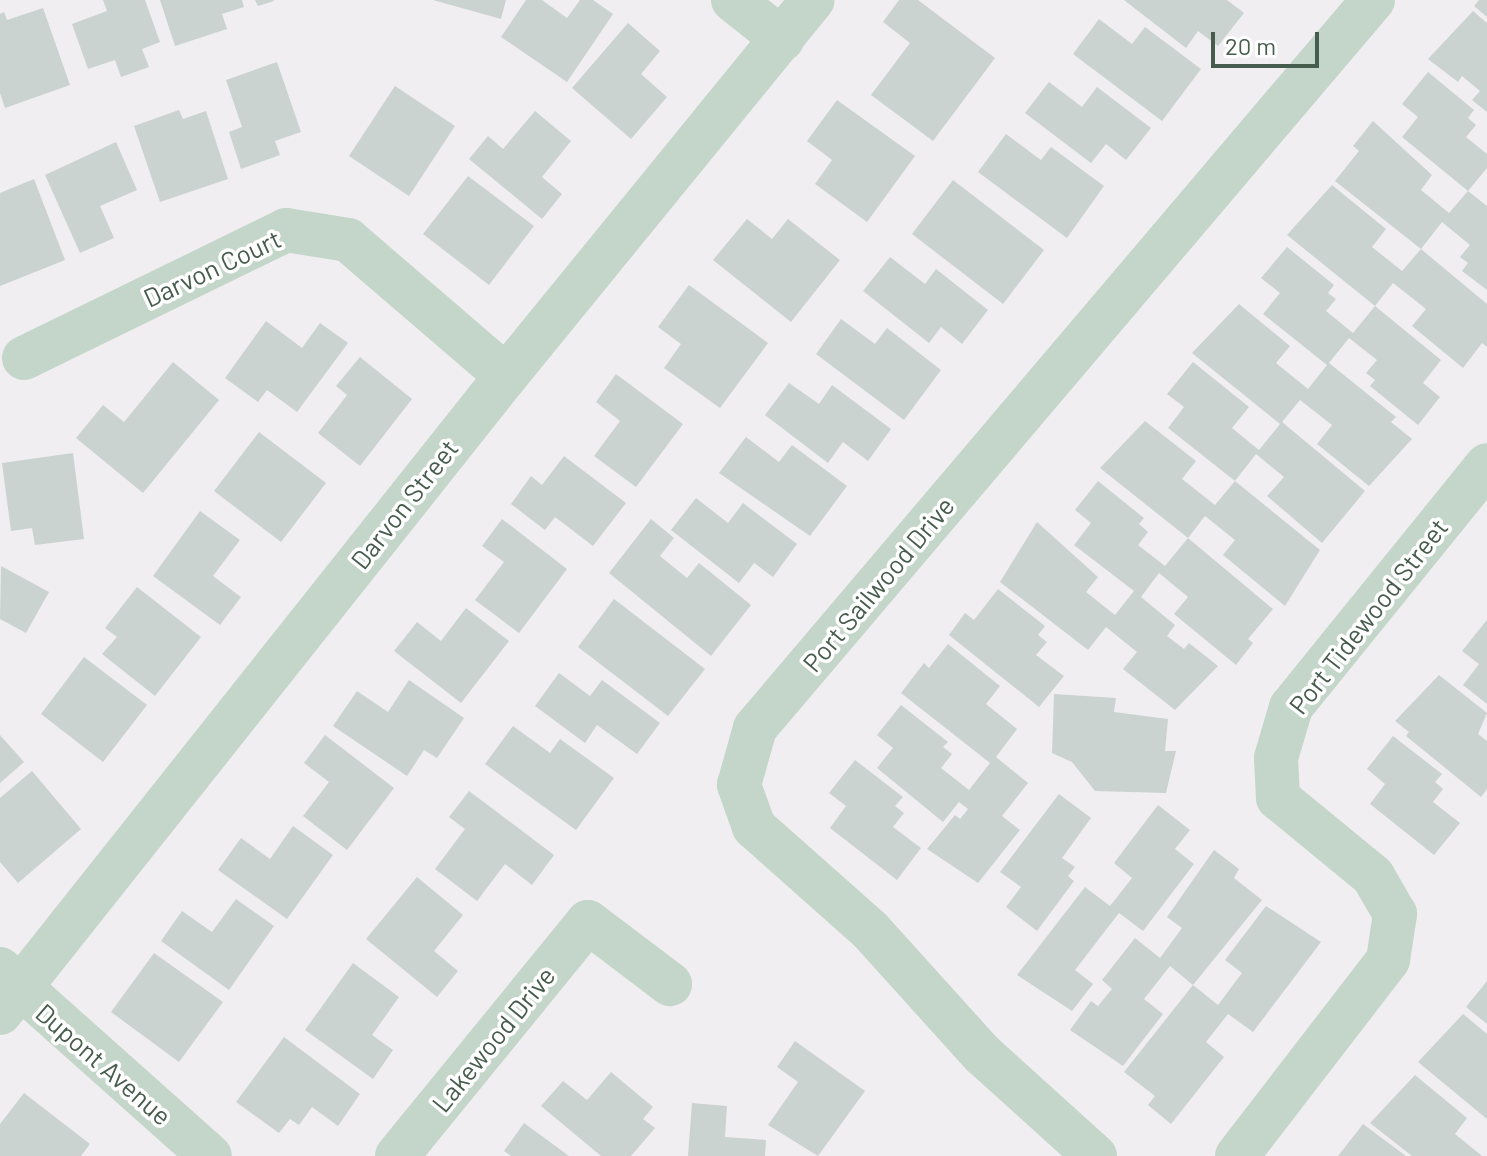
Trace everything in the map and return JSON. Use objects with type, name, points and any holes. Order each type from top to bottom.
[{"type":"street","points":[[733,0],[782,39]]},
{"type":"street","name":"Darvon Street","points":[[6,991],[813,0]]},
{"type":"street","name":"Port Sailwood Drive","points":[[1095,1156],[982,1054],[870,930],[754,827],[739,785],[755,728],[1373,0]]},
{"type":"street","name":"Darvon Court","points":[[24,358],[286,230],[348,240],[506,376]]},
{"type":"street","name":"Port Tidewood Street","points":[[1237,1156],[1388,960],[1395,914],[1373,876],[1278,798],[1276,758],[1291,707],[1487,465]]},
{"type":"street","name":"Lakewood Drive","points":[[397,1156],[588,922],[670,984]]},
{"type":"street","name":"Dupont Avenue","points":[[6,991],[210,1156]]},
{"type":"building","points":[[103,0],[145,0],[160,42],[142,49],[149,67],[121,77],[115,60],[88,69],[72,24],[107,11]]},
{"type":"building","points":[[160,0],[242,0],[244,7],[222,14],[227,29],[175,46]]},
{"type":"building","points":[[255,0],[274,0],[274,1],[258,6]]},
{"type":"building","points":[[433,0],[506,0],[501,19]]},
{"type":"building","points":[[526,0],[542,0],[567,18],[580,0],[593,0],[613,14],[567,82],[501,37]]},
{"type":"building","points":[[899,0],[918,0],[995,58],[933,141],[871,95],[910,43],[883,22]]},
{"type":"building","points":[[1124,0],[1227,0],[1244,13],[1218,46],[1198,31],[1186,48]]},
{"type":"building","points":[[1479,0],[1487,0],[1487,17],[1474,6]]},
{"type":"building","points":[[43,8],[70,85],[5,108],[0,93],[0,14],[4,12],[7,20]]},
{"type":"building","points":[[1473,11],[1487,23],[1487,112],[1472,100],[1480,91],[1462,76],[1458,82],[1428,59]]},
{"type":"building","points":[[1099,19],[1132,44],[1145,27],[1201,69],[1162,121],[1073,54]]},
{"type":"building","points":[[628,23],[660,51],[641,74],[667,97],[631,139],[572,88]]},
{"type":"building","points":[[277,62],[301,132],[275,141],[280,155],[241,169],[229,132],[242,127],[226,80]]},
{"type":"building","points":[[1428,72],[1474,110],[1468,118],[1476,125],[1466,137],[1487,154],[1487,168],[1468,191],[1402,137],[1418,117],[1402,104]]},
{"type":"building","points":[[1049,82],[1082,107],[1097,87],[1151,128],[1126,160],[1106,144],[1091,163],[1025,113]]},
{"type":"building","points":[[395,86],[455,126],[409,196],[349,156]]},
{"type":"building","points":[[837,100],[915,156],[867,222],[815,184],[832,160],[807,141]]},
{"type":"building","points":[[179,110],[183,119],[206,111],[228,179],[160,202],[134,126]]},
{"type":"building","points":[[535,111],[571,141],[542,177],[562,194],[542,219],[469,159],[488,136],[503,149]]},
{"type":"building","points":[[1373,121],[1432,175],[1421,190],[1449,213],[1468,191],[1487,206],[1487,290],[1462,271],[1468,263],[1460,257],[1470,245],[1442,222],[1421,249],[1335,181],[1359,151],[1353,146]]},
{"type":"building","points":[[1006,134],[1041,160],[1051,147],[1104,186],[1067,238],[978,172]]},
{"type":"building","points":[[116,142],[137,190],[100,206],[114,238],[80,253],[45,175]]},
{"type":"building","points":[[468,176],[534,226],[489,285],[423,234]]},
{"type":"building","points":[[34,179],[65,260],[0,286],[0,193]]},
{"type":"building","points":[[953,180],[1044,250],[1003,304],[912,234]]},
{"type":"building","points":[[1332,185],[1386,229],[1372,247],[1402,271],[1421,249],[1487,304],[1487,347],[1482,343],[1463,368],[1412,326],[1426,309],[1393,283],[1375,306],[1287,235]]},
{"type":"building","points":[[747,219],[772,239],[788,219],[840,260],[791,322],[713,260]]},
{"type":"building","points":[[1287,247],[1334,285],[1328,293],[1336,299],[1326,311],[1353,333],[1375,306],[1441,360],[1423,383],[1440,397],[1418,425],[1370,386],[1375,380],[1366,373],[1377,360],[1349,338],[1329,363],[1396,417],[1391,422],[1412,439],[1369,486],[1317,444],[1332,425],[1300,400],[1282,422],[1365,491],[1322,543],[1267,496],[1284,477],[1256,454],[1235,481],[1168,428],[1184,407],[1167,394],[1193,362],[1249,407],[1232,428],[1259,450],[1280,424],[1192,353],[1239,304],[1290,346],[1276,363],[1308,389],[1327,365],[1263,314],[1280,293],[1261,278]]},
{"type":"building","points":[[890,257],[925,284],[936,269],[988,310],[962,344],[941,327],[929,343],[863,291]]},
{"type":"building","points":[[689,285],[768,343],[720,408],[664,368],[681,344],[658,327]]},
{"type":"building","points":[[841,319],[875,344],[887,328],[941,370],[904,420],[816,354]]},
{"type":"building","points":[[266,321],[302,348],[320,323],[348,343],[297,412],[267,390],[258,402],[225,378]]},
{"type":"building","points":[[360,357],[412,399],[360,466],[318,433],[347,395],[336,386]]},
{"type":"building","points":[[173,362],[219,400],[143,493],[76,438],[103,405],[124,422]]},
{"type":"building","points":[[616,374],[683,424],[636,487],[594,456],[620,421],[596,402]]},
{"type":"building","points":[[789,383],[819,404],[832,385],[891,429],[868,461],[843,442],[828,463],[765,415]]},
{"type":"building","points":[[1145,421],[1196,461],[1182,479],[1215,505],[1235,481],[1320,550],[1285,606],[1223,555],[1235,540],[1205,516],[1188,538],[1100,468]]},
{"type":"building","points":[[259,432],[326,483],[281,542],[214,491]]},
{"type":"building","points":[[746,437],[779,462],[792,445],[847,486],[810,536],[719,473]]},
{"type":"building","points":[[73,453],[84,539],[35,545],[32,528],[11,531],[2,463]]},
{"type":"building","points":[[564,456],[626,503],[593,546],[555,517],[545,530],[511,504],[531,476],[542,485]]},
{"type":"building","points":[[1098,481],[1144,518],[1139,524],[1148,532],[1138,545],[1165,566],[1188,538],[1273,609],[1248,639],[1253,643],[1236,665],[1174,614],[1188,597],[1159,573],[1141,597],[1175,625],[1167,636],[1184,649],[1189,643],[1218,666],[1175,710],[1123,669],[1137,652],[1106,627],[1088,650],[1000,582],[1037,522],[1098,577],[1086,592],[1115,615],[1134,591],[1074,545],[1091,523],[1075,510]]},
{"type":"building","points":[[696,498],[728,523],[743,503],[797,544],[773,577],[754,563],[739,583],[671,530]]},
{"type":"building","points":[[200,511],[240,540],[213,576],[241,597],[220,625],[153,576]]},
{"type":"building","points":[[502,519],[567,569],[519,633],[475,600],[504,562],[482,546]]},
{"type":"building","points":[[651,519],[674,538],[660,556],[687,578],[699,563],[751,605],[711,656],[609,573]]},
{"type":"building","points":[[1,566],[49,592],[26,633],[0,619]]},
{"type":"building","points":[[137,587],[201,637],[155,696],[102,654],[117,637],[105,628]]},
{"type":"building","points":[[998,589],[1045,626],[1038,635],[1047,642],[1036,655],[1064,676],[1039,707],[949,635],[965,613],[974,620]]},
{"type":"building","points":[[614,599],[705,669],[668,716],[578,647]]},
{"type":"building","points":[[466,608],[509,641],[461,703],[394,651],[417,622],[441,641]]},
{"type":"building","points":[[1487,620],[1487,704],[1463,685],[1479,664],[1462,651]]},
{"type":"building","points":[[948,644],[1000,686],[986,704],[1017,729],[996,757],[1028,783],[1002,816],[1020,830],[978,883],[927,849],[955,815],[960,819],[968,809],[959,802],[943,822],[877,768],[893,748],[877,735],[901,705],[948,742],[943,747],[952,754],[941,768],[969,790],[990,763],[901,693],[924,663],[929,668]]},
{"type":"building","points":[[84,657],[147,705],[103,762],[41,714]]},
{"type":"building","points":[[559,673],[590,696],[602,680],[660,723],[637,754],[597,725],[585,743],[535,706]]},
{"type":"building","points":[[1439,675],[1487,713],[1478,734],[1487,741],[1487,789],[1481,797],[1406,736],[1409,732],[1395,721]]},
{"type":"building","points":[[409,680],[464,718],[437,758],[424,750],[407,776],[333,726],[357,691],[388,712]]},
{"type":"building","points":[[1054,694],[1116,698],[1114,712],[1168,719],[1165,751],[1176,751],[1166,793],[1095,791],[1072,762],[1052,753]]},
{"type":"building","points":[[513,726],[550,753],[560,739],[614,778],[576,830],[485,764]]},
{"type":"building","points":[[0,735],[24,762],[0,783]]},
{"type":"building","points":[[325,735],[394,788],[347,850],[303,816],[329,782],[304,763]]},
{"type":"building","points":[[1393,736],[1442,774],[1435,782],[1443,789],[1433,802],[1460,823],[1434,855],[1370,804],[1385,784],[1367,769]]},
{"type":"building","points":[[855,760],[903,797],[895,806],[904,813],[893,827],[921,848],[897,880],[830,828],[846,806],[829,793]]},
{"type":"building","points":[[32,771],[81,829],[18,883],[0,862],[0,798]]},
{"type":"building","points":[[469,791],[554,855],[532,885],[505,864],[477,901],[435,869],[465,829],[449,817]]},
{"type":"building","points":[[1059,794],[1091,818],[1062,858],[1075,867],[1068,876],[1074,881],[1037,931],[1006,907],[1021,887],[1000,872]]},
{"type":"building","points":[[1158,805],[1190,830],[1175,849],[1194,864],[1143,931],[1119,913],[1075,970],[1093,984],[1072,1011],[1017,975],[1085,887],[1110,906],[1132,878],[1114,863]]},
{"type":"building","points":[[293,826],[333,855],[287,919],[218,870],[241,838],[270,859]]},
{"type":"building","points":[[1214,850],[1239,869],[1234,878],[1262,900],[1193,985],[1170,966],[1144,999],[1163,1014],[1123,1066],[1070,1030],[1091,1001],[1098,1006],[1112,989],[1102,980],[1135,938],[1160,958],[1182,928],[1167,917]]},
{"type":"building","points":[[417,877],[463,915],[434,951],[458,971],[437,997],[366,939]]},
{"type":"building","points":[[236,899],[274,926],[229,990],[161,941],[182,911],[212,932]]},
{"type":"building","points":[[1266,906],[1321,942],[1253,1032],[1228,1014],[1206,1042],[1224,1057],[1171,1124],[1148,1105],[1155,1096],[1124,1072],[1193,985],[1218,1005],[1242,973],[1225,960]]},
{"type":"building","points":[[154,953],[223,1002],[179,1062],[111,1012]]},
{"type":"building","points":[[353,963],[399,997],[372,1035],[393,1050],[373,1079],[305,1030]]},
{"type":"building","points":[[1487,981],[1487,1024],[1466,1007]]},
{"type":"building","points":[[1463,1014],[1487,1034],[1487,1119],[1418,1062]]},
{"type":"building","points":[[284,1037],[360,1094],[338,1126],[312,1107],[299,1125],[290,1119],[279,1133],[236,1102]]},
{"type":"building","points":[[795,1041],[865,1091],[818,1156],[768,1125],[798,1082],[777,1067]]},
{"type":"building","points":[[611,1072],[653,1107],[643,1119],[655,1128],[631,1156],[601,1156],[541,1106],[563,1081],[587,1100]]},
{"type":"building","points":[[1415,1075],[1467,1118],[1455,1134],[1482,1156],[1412,1156],[1370,1123]]},
{"type":"building","points":[[24,1093],[90,1144],[81,1156],[0,1156],[0,1124]]},
{"type":"building","points":[[692,1103],[727,1106],[725,1137],[766,1140],[765,1156],[688,1156]]},
{"type":"building","points":[[524,1123],[569,1156],[511,1156],[504,1151]]},
{"type":"building","points":[[1363,1124],[1406,1156],[1338,1156]]}]
